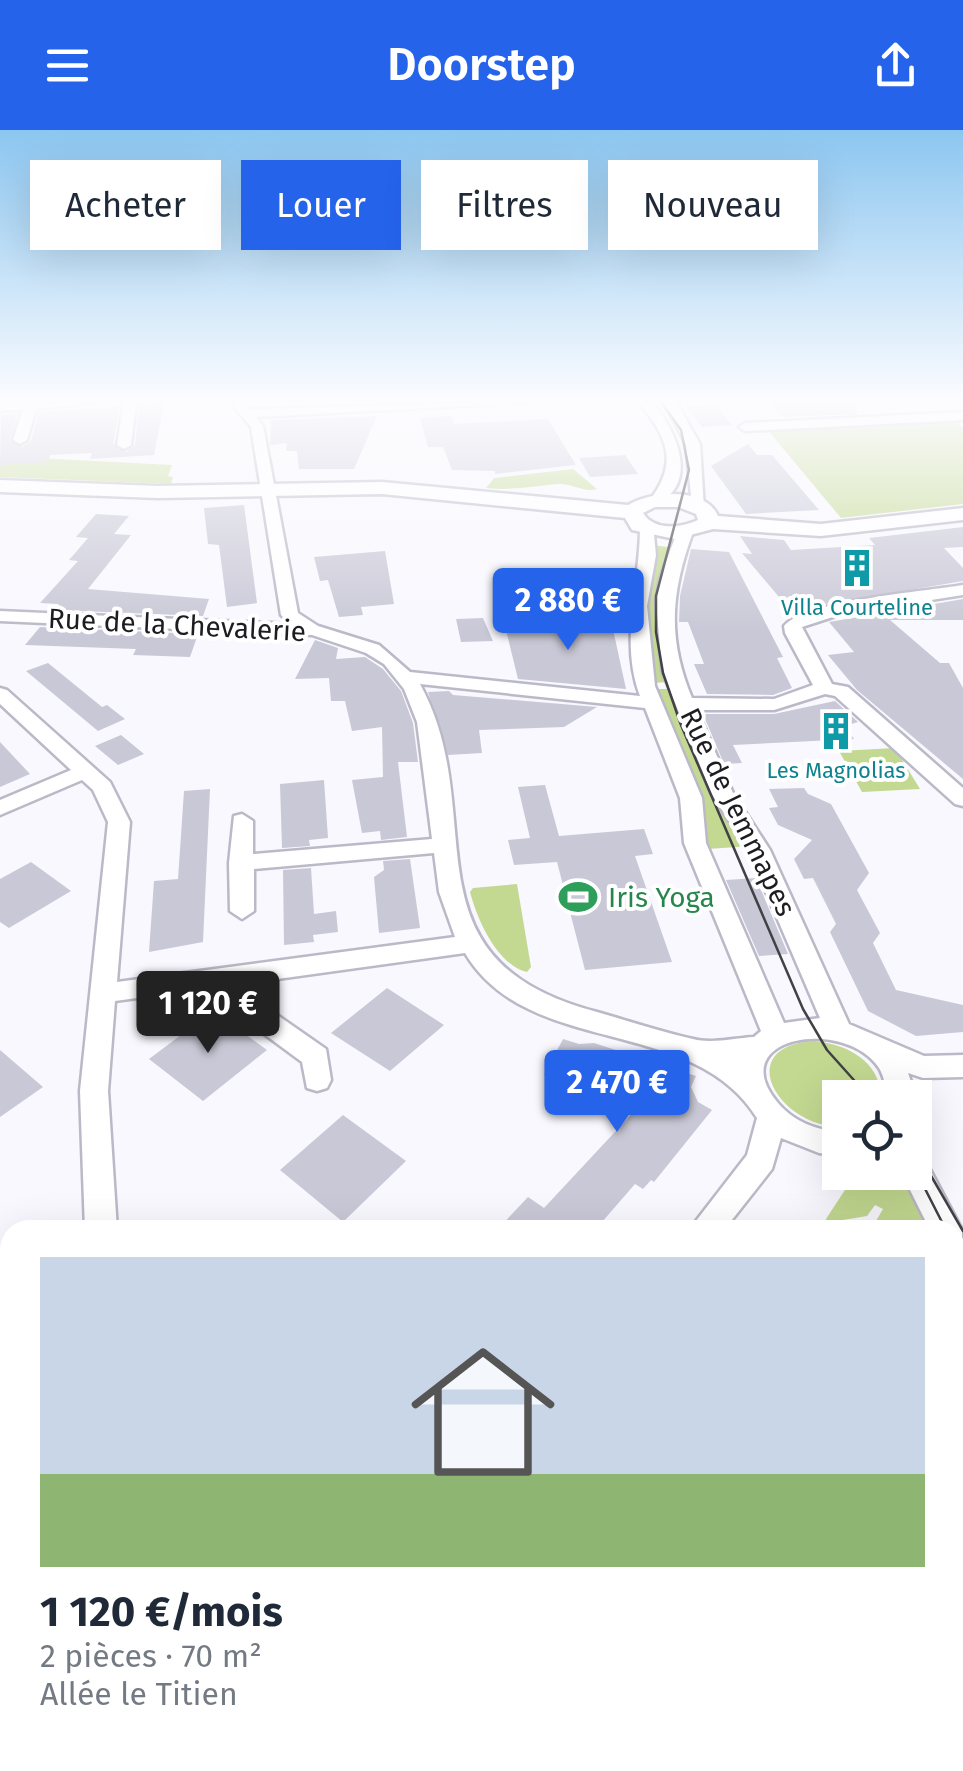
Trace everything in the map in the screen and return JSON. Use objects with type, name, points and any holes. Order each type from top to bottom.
[{"type":"main road","points":[[0,486],[158,492],[402,488],[640,520],[685,532],[704,514]]},
{"type":"main road","points":[[640,520],[641,504],[657,500],[704,514],[821,530],[963,514]]},
{"type":"street","points":[[264,479],[290,615],[312,630]]},
{"type":"street","points":[[657,500],[672,479]]},
{"type":"street","points":[[699,479],[704,514]]},
{"type":"street","name":"Rue de Jemmapes","points":[[640,520],[638,631],[652,703],[691,798],[695,843],[766,1040]]},
{"type":"street","name":"Rue de Jemmapes","points":[[685,532],[668,578],[664,602],[672,670],[722,794],[760,850],[838,1030]]},
{"type":"street","points":[[963,590],[840,609],[798,621],[793,626],[823,681],[963,799]]},
{"type":"street","name":"Rue de la Chevalerie","points":[[0,616],[312,630],[375,650],[408,677]]},
{"type":"street","points":[[408,677],[652,703]]},
{"type":"street","points":[[408,677],[423,708],[431,738],[448,879],[469,944],[487,968],[512,989],[556,1008],[697,1051],[752,1088],[772,1116],[809,1138],[822,1141]]},
{"type":"street","points":[[684,704],[781,702],[832,690]]},
{"type":"street","points":[[0,694],[102,787],[119,822],[94,1091],[100,1220]]},
{"type":"street","points":[[0,808],[86,771]]},
{"type":"street","points":[[242,821],[242,911]]},
{"type":"street","points":[[240,864],[443,845]]},
{"type":"street","points":[[104,993],[469,944]]},
{"type":"street","points":[[207,979],[316,1057],[317,1080]]},
{"type":"street","points":[[697,1051],[766,1040],[794,1027],[838,1030],[923,1067],[963,1066]]},
{"type":"street","points":[[752,1088],[750,1073],[766,1040]]},
{"type":"street","points":[[877,1050],[893,1068],[898,1080]]},
{"type":"street","points":[[912,1080],[923,1067]]},
{"type":"street","points":[[713,1220],[761,1160],[772,1116]]},
{"type":"street","points":[[761,1160],[809,1138]]},
{"type":"street","points":[[925,1190],[941,1220]]},
{"type":"green space","points":[[39,479],[173,479],[171,484]]},
{"type":"green space","points":[[494,479],[584,479],[597,489],[558,484],[486,488]]},
{"type":"green space","points":[[808,479],[963,479],[963,504],[841,518]]},
{"type":"green space","points":[[652,545],[675,548],[671,682],[650,683],[643,638]]},
{"type":"green space","points":[[650,689],[673,689],[753,846],[707,849]]},
{"type":"green space","points":[[895,748],[920,789],[862,792],[839,751]]},
{"type":"green space","points":[[517,884],[531,967],[527,972],[516,968],[498,951],[483,927],[470,892],[473,888]]},
{"type":"green space","points":[[814,1041],[838,1046],[860,1057],[878,1080],[822,1080],[822,1124],[817,1123],[782,1101],[773,1086],[770,1070],[775,1056],[789,1046]]},
{"type":"green space","points":[[845,1190],[912,1190],[925,1220],[877,1220],[883,1209],[875,1205],[867,1216],[826,1220]]},
{"type":"building","points":[[720,479],[792,479],[819,510],[746,514]]},
{"type":"building","points":[[244,505],[257,603],[227,607],[219,545],[208,544],[204,508]]},
{"type":"building","points":[[96,514],[129,516],[114,534],[131,535],[88,589],[209,599],[203,616],[54,610],[59,604],[40,603],[78,561],[69,560],[88,538],[76,537]]},
{"type":"building","points":[[963,527],[963,547],[944,548],[963,568],[963,581],[790,610],[742,553],[752,554],[740,536],[784,540],[791,550],[875,545],[869,538]]},
{"type":"building","points":[[691,549],[729,552],[783,657],[777,658],[792,688],[773,695],[707,694],[694,664],[704,664],[688,622],[679,622],[680,596]]},
{"type":"building","points":[[385,551],[394,604],[361,607],[363,615],[339,617],[328,580],[320,581],[314,557]]},
{"type":"building","points":[[963,599],[963,620],[890,620],[940,663],[949,663],[963,688],[963,779],[857,690],[828,655],[854,652],[829,622]]},
{"type":"building","points":[[483,618],[493,641],[461,642],[456,619]]},
{"type":"building","points":[[571,620],[611,620],[626,689],[518,679],[505,626],[572,623]]},
{"type":"building","points":[[40,627],[198,634],[190,657],[133,655],[136,649],[25,645]]},
{"type":"building","points":[[315,640],[338,648],[336,659],[365,657],[383,669],[401,691],[413,723],[418,762],[398,762],[407,837],[381,840],[380,831],[362,833],[352,780],[383,777],[382,727],[352,731],[345,701],[331,701],[329,678],[295,679]]},
{"type":"building","points":[[48,663],[102,707],[107,705],[125,719],[98,731],[26,671]]},
{"type":"building","points":[[449,691],[453,695],[597,707],[564,727],[479,730],[482,753],[448,755],[428,692]]},
{"type":"building","points":[[835,701],[858,722],[845,726],[854,739],[733,745],[742,763],[724,764],[703,714],[774,714]]},
{"type":"building","points":[[121,735],[144,754],[118,765],[95,746]]},
{"type":"building","points":[[0,742],[30,774],[0,787]]},
{"type":"building","points":[[324,780],[328,838],[309,840],[310,846],[282,848],[280,784]]},
{"type":"building","points":[[545,785],[559,836],[644,829],[653,854],[635,856],[672,962],[585,970],[557,862],[514,865],[508,840],[530,838],[518,787]]},
{"type":"building","points":[[804,788],[808,794],[831,804],[869,873],[857,890],[880,933],[873,943],[896,990],[963,1005],[963,1032],[916,1036],[868,1011],[830,932],[836,924],[813,878],[804,879],[794,859],[812,840],[778,825],[769,808],[778,807],[769,789]]},
{"type":"building","points":[[210,789],[203,942],[149,952],[154,881],[178,879],[184,791]]},
{"type":"building","points":[[410,859],[420,928],[379,933],[374,877],[384,870],[383,861]]},
{"type":"building","points":[[31,862],[71,891],[9,928],[0,922],[0,879]]},
{"type":"building","points":[[311,868],[314,914],[336,911],[338,932],[313,935],[314,942],[284,945],[283,870]]},
{"type":"building","points":[[756,878],[788,954],[759,956],[726,880]]},
{"type":"building","points":[[387,988],[444,1025],[390,1071],[331,1033]]},
{"type":"building","points":[[213,1011],[267,1050],[203,1101],[149,1059]]},
{"type":"building","points":[[563,1039],[594,1043],[696,1076],[691,1087],[698,1102],[712,1110],[654,1182],[651,1180],[643,1189],[635,1184],[604,1220],[506,1220],[528,1197],[544,1208],[640,1105],[544,1075]]},
{"type":"building","points":[[0,1050],[43,1087],[0,1117]]},
{"type":"building","points":[[343,1115],[406,1161],[345,1220],[280,1170]]},
{"type":"tram line","points":[[687,479],[656,596],[656,632],[663,673],[681,725],[803,1009],[827,1050],[854,1080]]},
{"type":"tram line","points":[[932,1177],[957,1220]]},
{"type":"tram line","points":[[926,1190],[941,1220]]},
{"type":"place","name":"Villa Courteline","points":[[857,568]]},
{"type":"place","name":"Les Magnolias","points":[[836,731]]},
{"type":"place","name":"Iris Yoga","points":[[578,897]]}]
